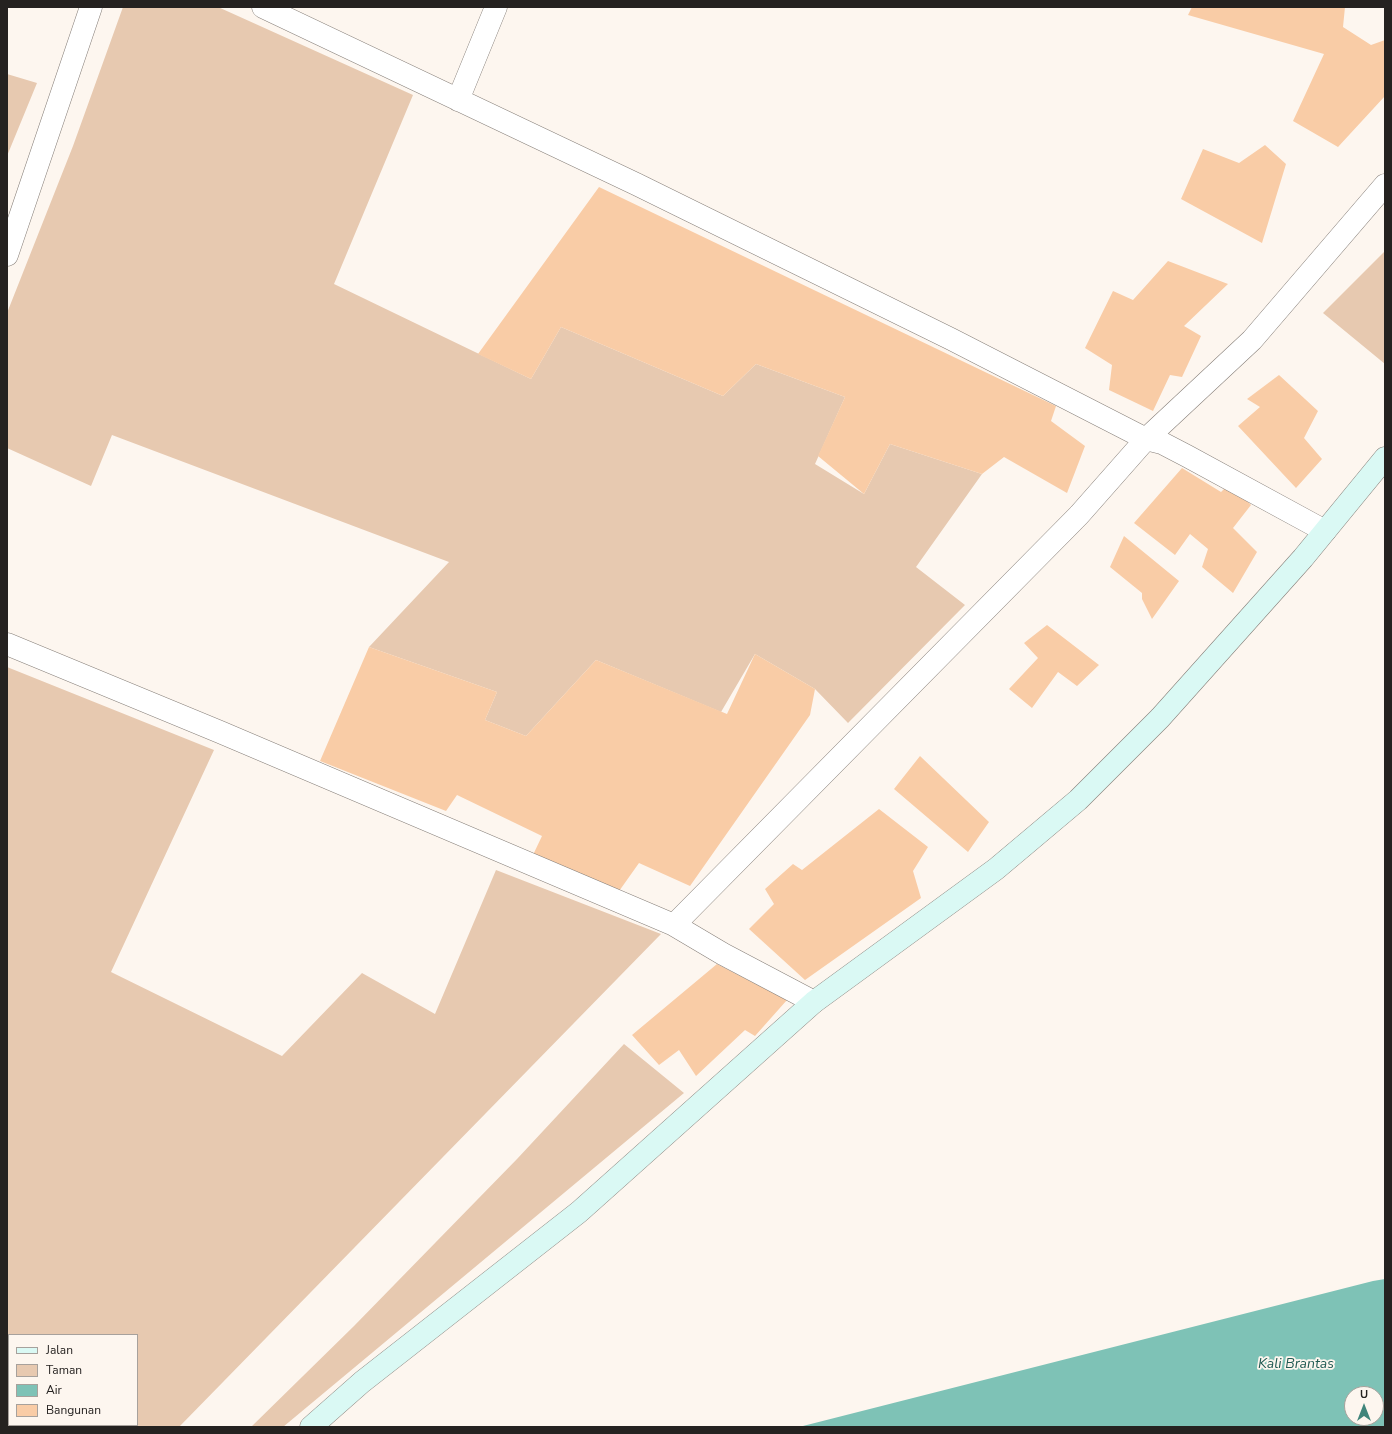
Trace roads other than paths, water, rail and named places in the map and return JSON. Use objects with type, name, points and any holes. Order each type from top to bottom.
[{"type":"main road","points":[[311,1427],[362,1382],[579,1212],[814,1002],[996,869],[1078,800],[1160,718],[1303,558],[1385,458]]},
{"type":"street","points":[[7,255],[90,7]]},
{"type":"street","points":[[263,7],[636,184],[1154,441],[1188,456],[1325,531]]},
{"type":"street","points":[[458,100],[496,7]]},
{"type":"street","points":[[674,925],[1154,441],[1252,340],[1385,185]]},
{"type":"street","points":[[7,644],[220,732],[674,925],[723,954],[814,1002]]},
{"type":"water","name":"Kali Brantas","points":[[1385,1279],[1385,1427],[799,1427],[1373,1281]]}]
